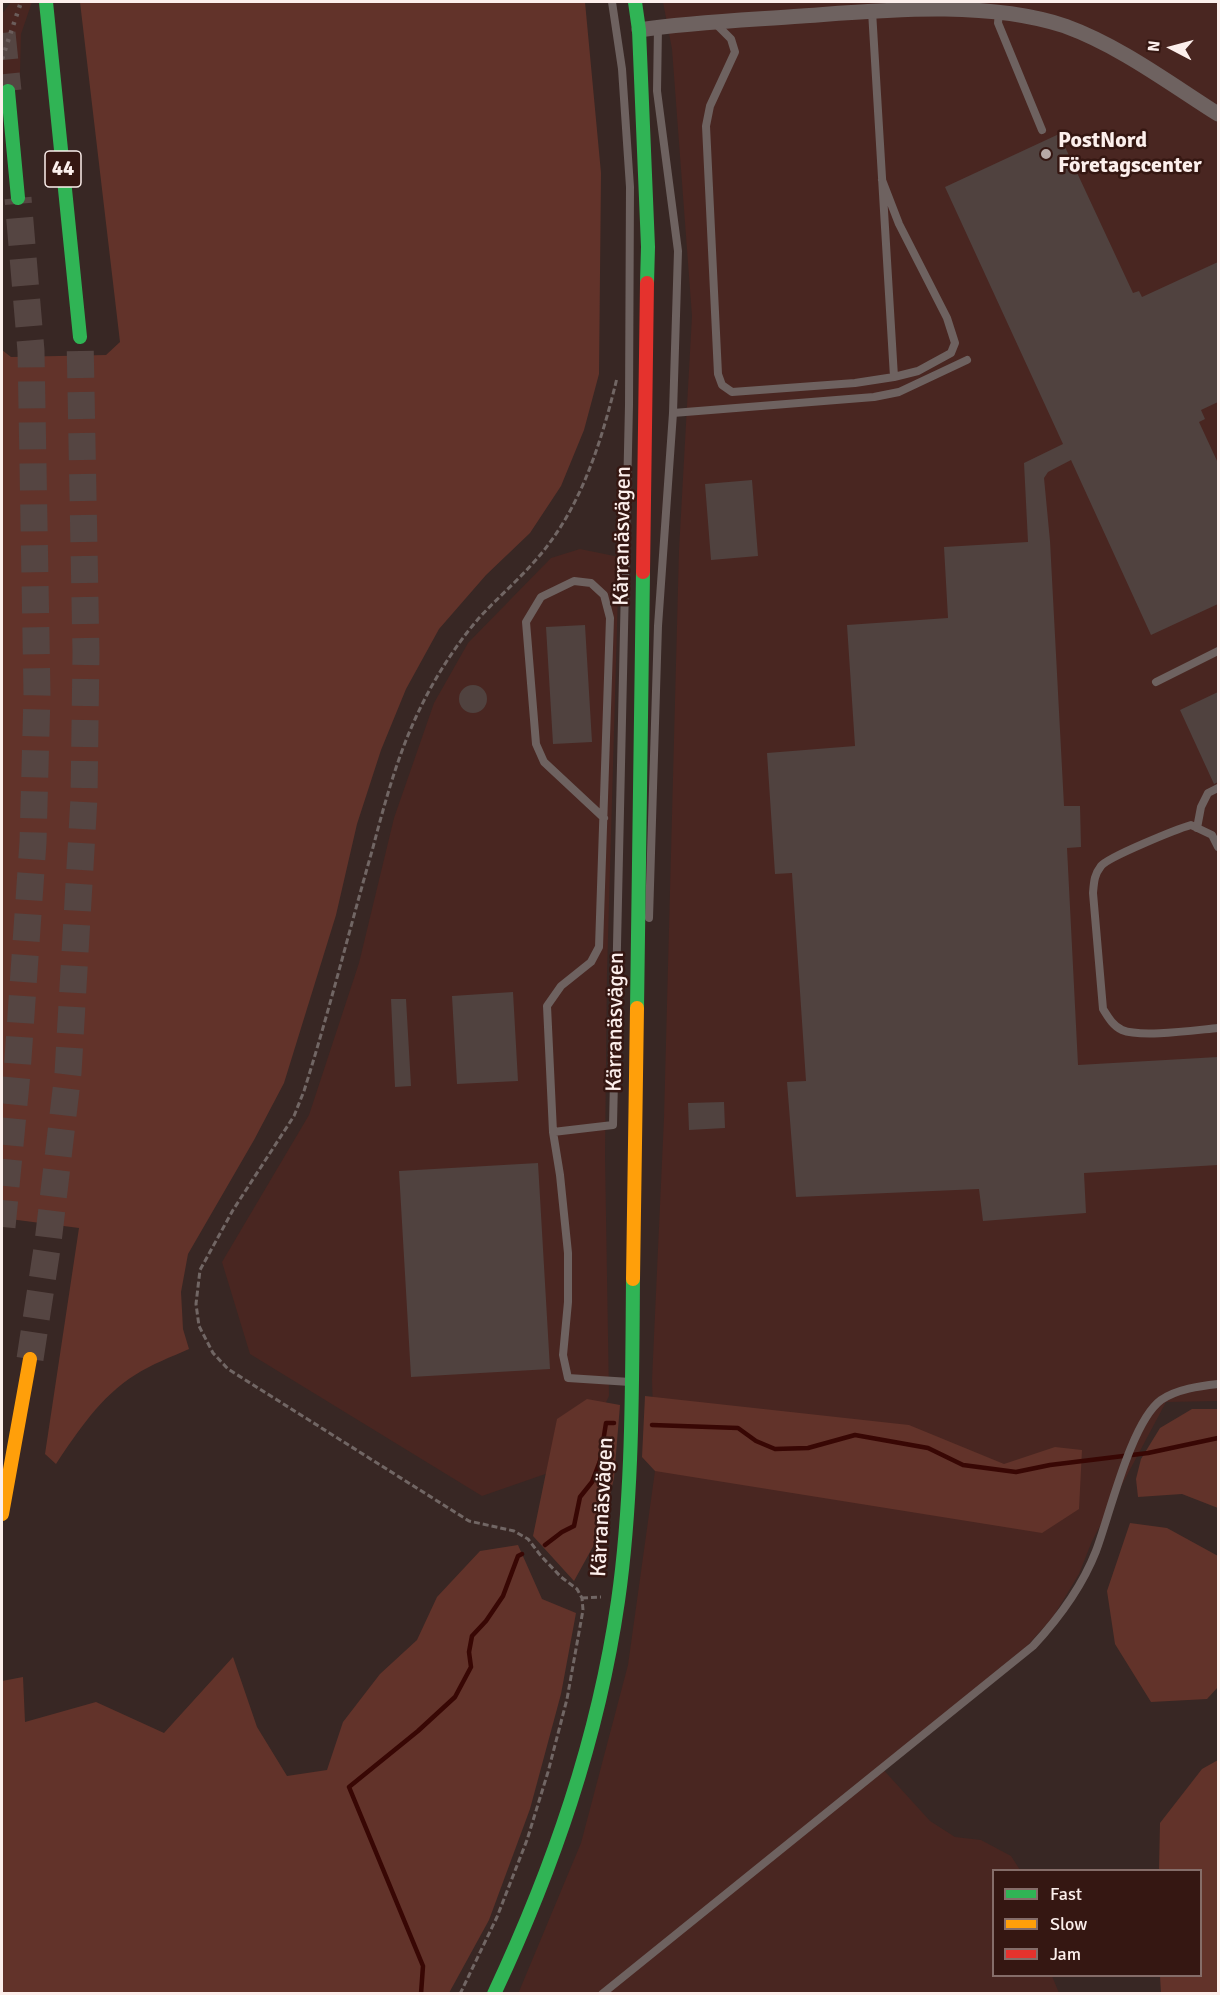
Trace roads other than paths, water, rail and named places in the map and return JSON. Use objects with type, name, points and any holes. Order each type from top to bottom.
[{"type":"main road","name":"44","points":[[46,2],[80,337]]},
{"type":"main road","name":"Kärranäsvägen","points":[[494,1994],[521,1939],[574,1797],[596,1718],[610,1654],[623,1558],[632,1383],[648,247],[639,30],[635,2]]},
{"type":"main road","name":"44","points":[[8,91],[18,198]]},
{"type":"main road","points":[[2,1514],[30,1359]]},
{"type":"street","points":[[639,30],[714,22],[921,8],[999,11],[1064,25],[1106,44],[1218,114]]},
{"type":"lane","points":[[553,1132],[613,1125],[629,417],[630,187],[622,69],[612,2]]},
{"type":"lane","points":[[872,11],[894,377]]},
{"type":"lane","points":[[999,11],[998,23],[1041,130]]},
{"type":"lane","points":[[714,22],[731,39],[735,52],[710,106],[706,126],[718,374],[722,385],[732,392],[855,383],[918,371],[951,353],[955,343],[947,318],[898,224],[882,180]]},
{"type":"lane","points":[[649,928],[658,626],[673,413],[678,251],[657,91],[658,27]]},
{"type":"lane","points":[[673,413],[874,397],[899,392],[967,360]]},
{"type":"lane","points":[[604,818],[544,762],[536,744],[526,622],[541,597],[574,581],[591,583],[604,595],[610,618],[604,818],[599,947],[591,962],[561,986],[547,1006],[553,1132],[568,1253],[568,1302],[563,1355],[568,1378],[632,1383]]},
{"type":"lane","points":[[1156,682],[1218,651]]},
{"type":"lane","points":[[1197,828],[1208,793],[1218,788]]},
{"type":"lane","points":[[1218,847],[1212,835],[1191,825],[1174,830],[1102,864],[1094,878],[1093,893],[1103,1009],[1113,1023],[1123,1030],[1145,1033],[1218,1028]]},
{"type":"lane","points":[[637,1079],[646,1057]]},
{"type":"lane","points":[[602,1994],[1033,1646],[1051,1627],[1081,1584],[1113,1503],[1136,1432],[1161,1401],[1182,1391],[1218,1384]]},
{"type":"waterway","points":[[545,1545],[574,1526],[580,1497],[592,1482],[600,1461],[606,1423],[614,1423]]},
{"type":"waterway","points":[[652,1425],[738,1428],[756,1441],[775,1449],[808,1448],[855,1435],[928,1448],[963,1465],[1016,1472],[1050,1465],[1148,1453],[1218,1438]]},
{"type":"waterway","points":[[421,1994],[423,1966],[349,1787],[418,1731],[455,1697],[471,1667],[469,1652],[472,1636],[486,1621],[503,1596],[518,1556],[522,1554]]},
{"type":"tunnel","points":[[2,33],[8,91]]},
{"type":"tunnel","points":[[2,1227],[17,1073],[33,842],[37,695],[31,351],[18,198]]},
{"type":"tunnel","points":[[30,1359],[48,1242],[68,1073],[84,798],[86,653],[80,337]]},
{"type":"railway","points":[[2,59],[21,2]]},
{"type":"place","name":"PostNord Företagscenter","points":[[1046,154]]}]
